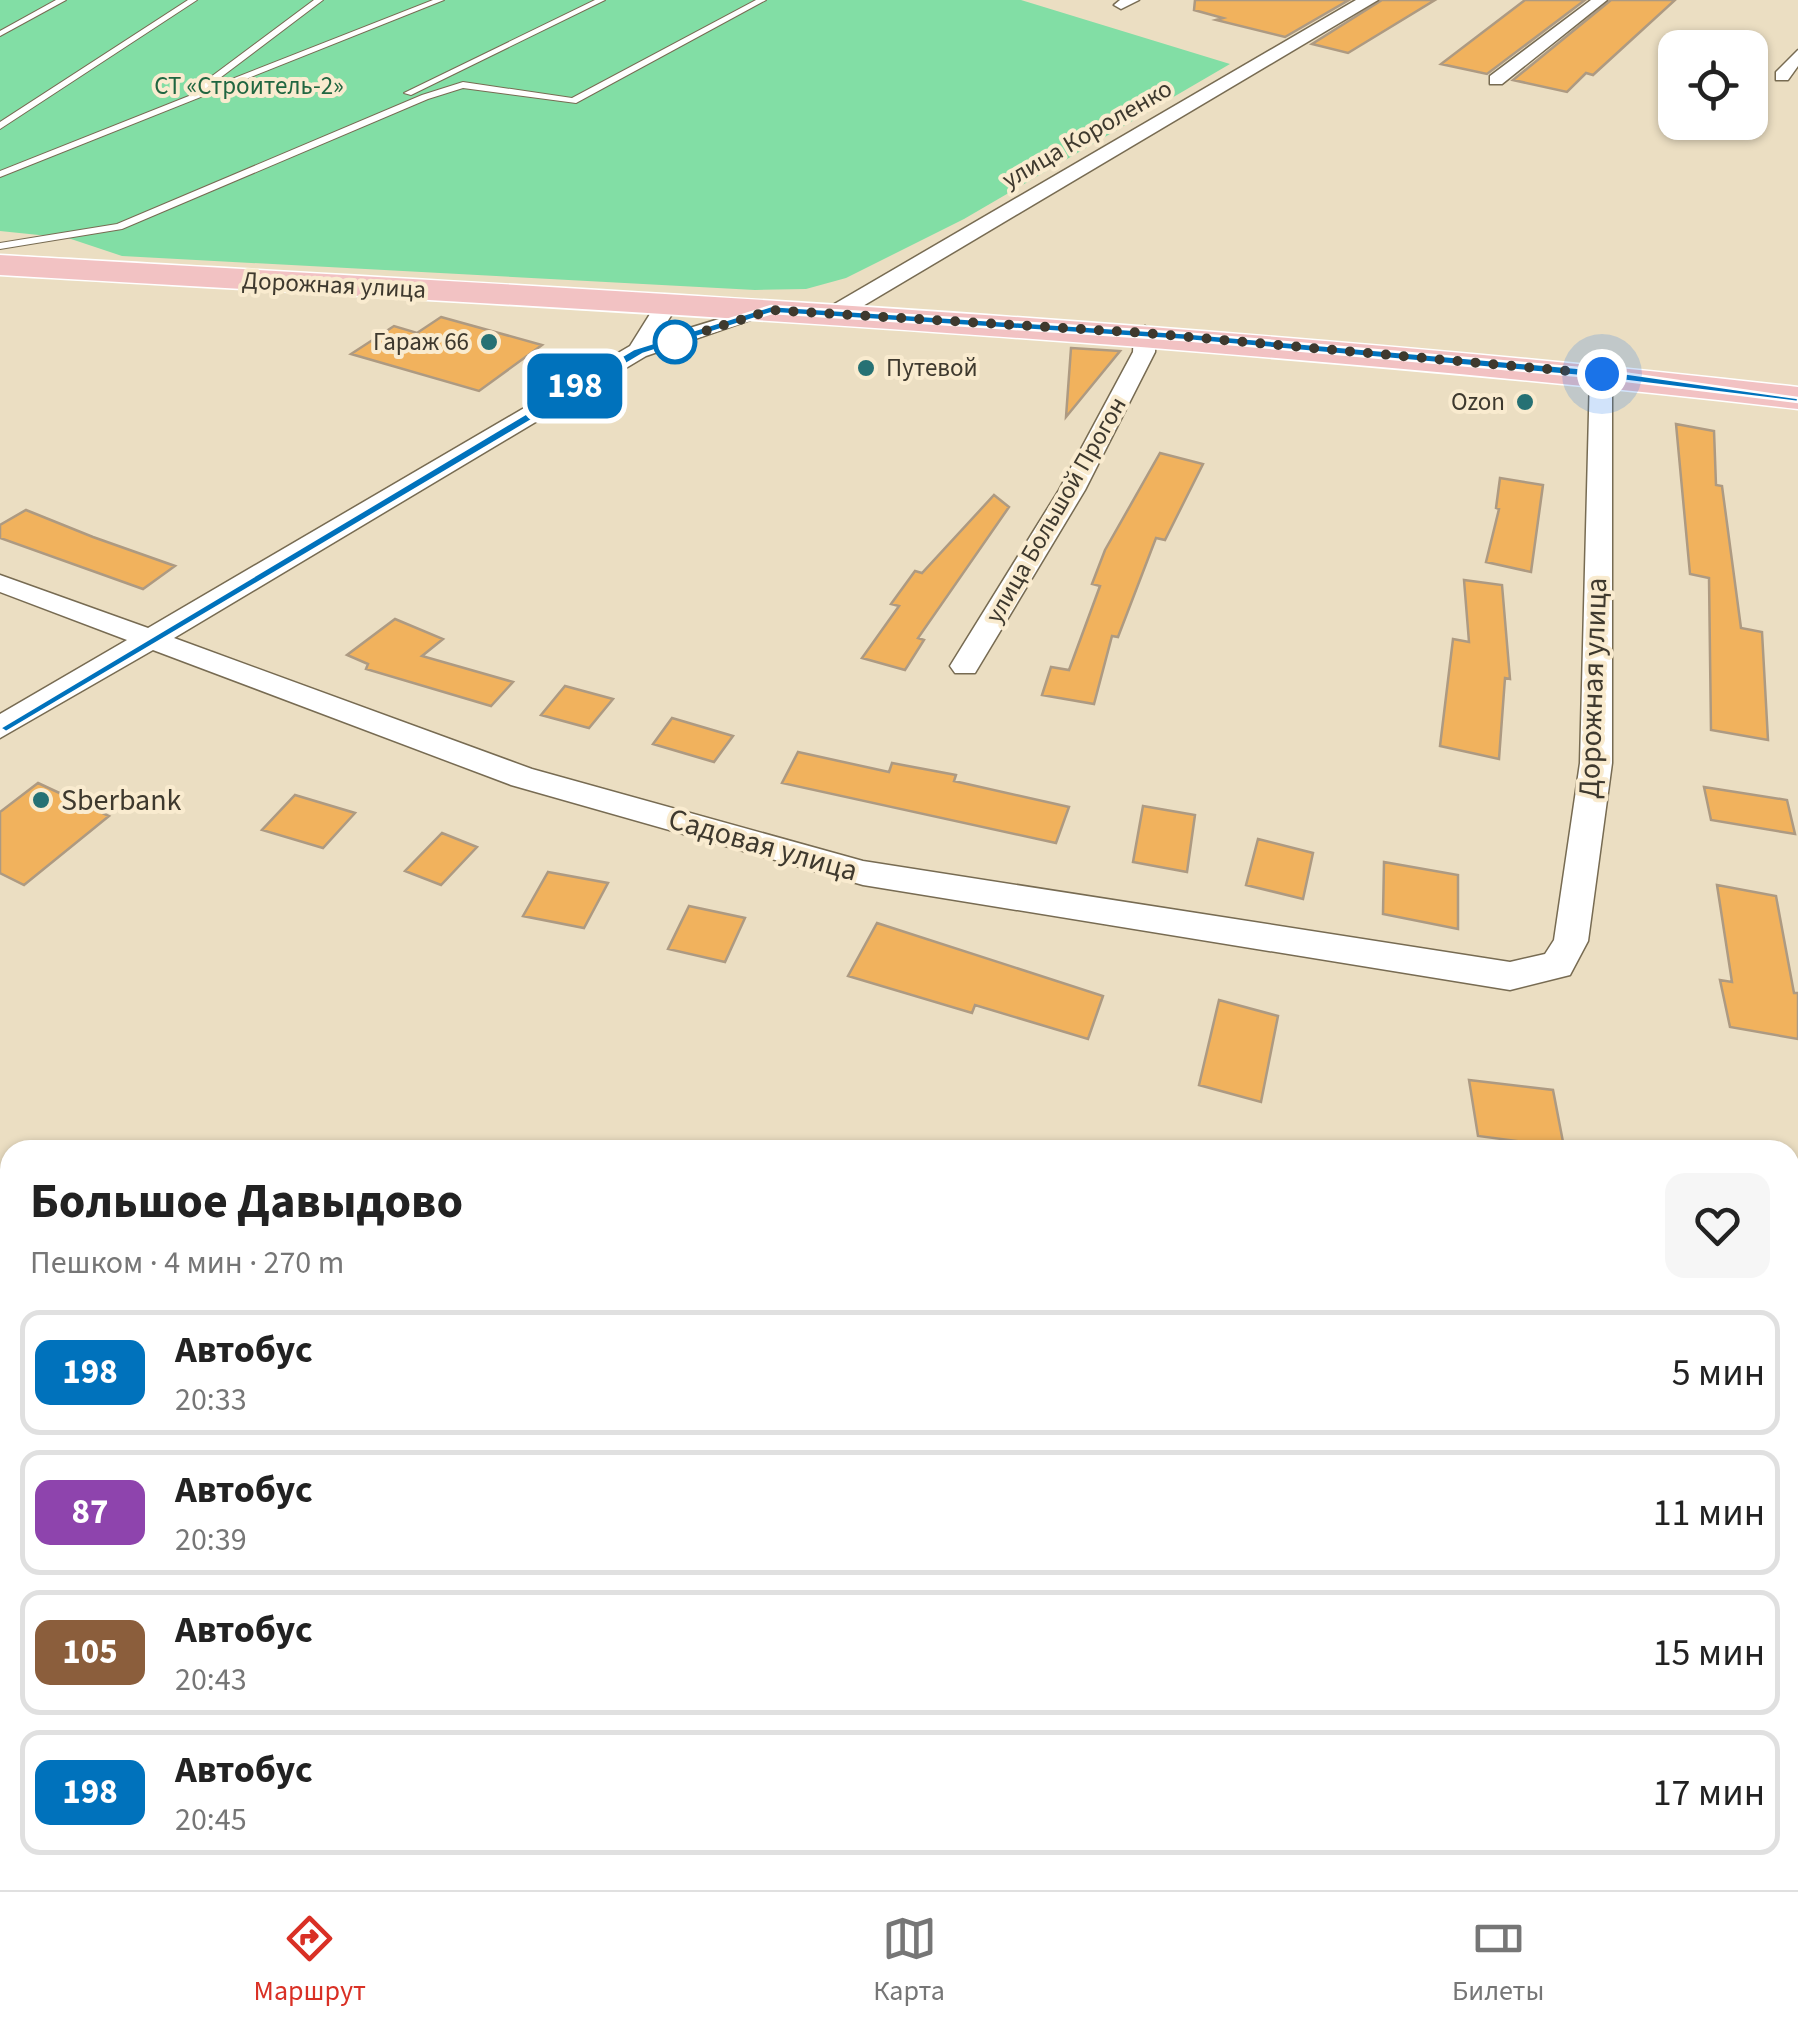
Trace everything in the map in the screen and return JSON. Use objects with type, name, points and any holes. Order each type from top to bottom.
[{"type":"main road","name":"Дорожная улица","points":[[0,265],[832,313],[1600,390],[1798,398]]},
{"type":"street","name":"улица Короленко","points":[[832,313],[1368,0]]},
{"type":"street","points":[[1496,80],[1600,0]]},
{"type":"street","points":[[1782,76],[1798,55]]},
{"type":"street","name":"Дорожная улица","points":[[638,351],[668,304]]},
{"type":"street","name":"Дорожная улица","points":[[0,728],[638,351],[771,310]]},
{"type":"street","name":"улица Большой Прогон","points":[[965,666],[1072,490],[1144,342]]},
{"type":"street","name":"Дорожная улица","points":[[1557,965],[1572,940],[1596,763],[1600,390]]},
{"type":"street","name":"Садовая улица","points":[[0,583],[522,777],[863,874],[1510,976],[1557,965]]},
{"type":"lane","points":[[0,34],[62,0]]},
{"type":"lane","points":[[0,126],[193,0]]},
{"type":"lane","points":[[187,100],[319,0]]},
{"type":"lane","points":[[0,174],[440,0]]},
{"type":"lane","points":[[415,101],[402,96],[600,0]]},
{"type":"lane","points":[[0,246],[119,227],[415,101],[464,85],[573,101],[762,0]]},
{"type":"green space","name":"СТ «Строитель-2»","points":[[0,0],[1021,0],[1230,64],[964,219],[846,278],[806,289],[755,290],[122,256],[68,238],[0,231]]},
{"type":"building","points":[[1195,0],[1349,0],[1285,37],[1216,20],[1223,18],[1194,10]]},
{"type":"building","points":[[1382,0],[1435,0],[1348,53],[1312,44]]},
{"type":"building","points":[[1525,0],[1585,0],[1487,74],[1441,64]]},
{"type":"building","points":[[1611,0],[1675,0],[1593,75],[1586,73],[1567,92],[1513,80]]},
{"type":"building","points":[[441,317],[542,345],[479,391],[351,354],[394,326],[417,333]]},
{"type":"building","points":[[1071,348],[1120,351],[1066,417]]},
{"type":"building","points":[[1676,424],[1714,431],[1716,485],[1722,486],[1741,628],[1762,632],[1768,740],[1711,730],[1709,578],[1690,574]]},
{"type":"building","points":[[1160,453],[1203,464],[1165,540],[1156,538],[1118,637],[1112,636],[1094,704],[1042,695],[1051,667],[1069,670],[1100,586],[1092,584],[1105,550]]},
{"type":"building","points":[[1500,478],[1543,485],[1531,572],[1486,562],[1499,509],[1496,508]]},
{"type":"building","points":[[994,495],[1009,507],[918,638],[924,640],[905,670],[862,658],[899,606],[891,604],[915,571],[922,573]]},
{"type":"building","points":[[26,510],[175,566],[143,589],[0,538],[0,525]]},
{"type":"building","points":[[1464,580],[1502,585],[1510,679],[1505,678],[1499,759],[1440,746],[1453,639],[1469,642]]},
{"type":"building","points":[[395,619],[443,639],[422,656],[513,682],[491,706],[366,669],[368,664],[347,655]]},
{"type":"building","points":[[565,686],[613,699],[589,728],[541,715]]},
{"type":"building","points":[[672,718],[733,736],[714,762],[653,744]]},
{"type":"building","points":[[798,752],[889,772],[892,763],[956,775],[954,781],[1069,807],[1056,843],[782,783]]},
{"type":"building","points":[[38,783],[109,816],[24,885],[0,873],[0,812]]},
{"type":"building","points":[[1704,787],[1787,800],[1795,834],[1711,820]]},
{"type":"building","points":[[295,795],[355,813],[323,848],[262,830]]},
{"type":"building","points":[[1143,806],[1195,815],[1187,872],[1133,862]]},
{"type":"building","points":[[442,833],[477,847],[441,885],[405,871]]},
{"type":"building","points":[[1258,839],[1313,853],[1303,899],[1246,885]]},
{"type":"building","points":[[1384,862],[1458,875],[1458,929],[1383,914]]},
{"type":"building","points":[[548,872],[608,883],[584,928],[523,916]]},
{"type":"building","points":[[1717,885],[1776,896],[1794,993],[1798,993],[1798,1039],[1730,1027],[1720,980],[1732,982]]},
{"type":"building","points":[[689,906],[745,918],[725,962],[668,949]]},
{"type":"building","points":[[877,923],[1103,996],[1088,1039],[975,1005],[972,1013],[848,976]]},
{"type":"building","points":[[1219,1000],[1278,1016],[1261,1102],[1199,1085]]},
{"type":"building","points":[[1469,1080],[1553,1090],[1563,1140],[1478,1136]]},
{"type":"bus line","name":"198","points":[[0,728],[638,351],[692,338],[771,310],[1183,336],[1602,374],[1798,398]]},
{"type":"place","name":"Гараж 66","points":[[489,342]]},
{"type":"place","name":"Путевой","points":[[866,368]]},
{"type":"place","name":"Ozon","points":[[1525,402]]},
{"type":"place","name":"Sberbank","points":[[41,800]]},
{"type":"route","points":[[675,342],[665,344],[771,310],[1145,333],[1602,374]]}]
